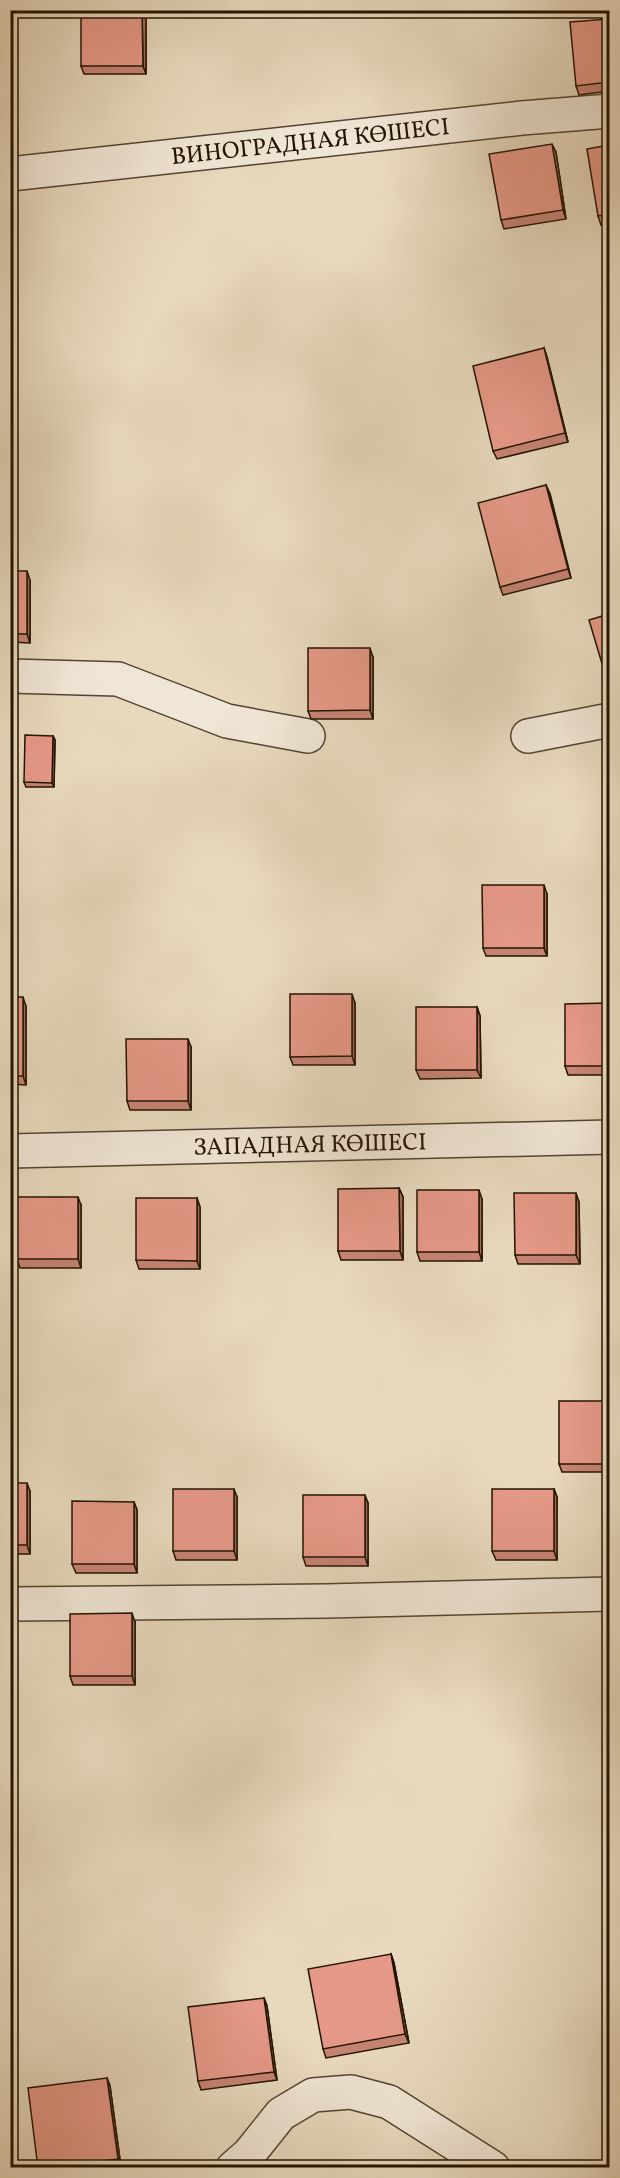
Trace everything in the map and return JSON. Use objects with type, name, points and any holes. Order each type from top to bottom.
[{"type":"street","name":"ВИНОГРАДНАЯ КӨШЕСІ","points":[[10,174],[522,118],[609,111]]},
{"type":"street","points":[[10,676],[118,679],[227,721],[308,736]]},
{"type":"street","points":[[528,736],[609,720]]},
{"type":"street","name":"ЗАПАДНАЯ КӨШЕСІ","points":[[10,1151],[609,1137]]},
{"type":"street","points":[[10,1604],[327,1601],[609,1594]]},
{"type":"street","points":[[233,2168],[249,2154],[281,2114],[313,2095],[351,2092],[389,2103],[493,2168]]},
{"type":"building","points":[[81,10],[142,10],[143,66],[81,66]]},
{"type":"building","points":[[609,19],[609,82],[576,86],[570,22]]},
{"type":"building","points":[[552,144],[563,210],[501,220],[489,154]]},
{"type":"building","points":[[609,145],[609,214],[598,216],[587,149]]},
{"type":"building","points":[[544,348],[565,433],[493,451],[473,366]]},
{"type":"building","points":[[546,485],[568,569],[500,587],[478,503]]},
{"type":"building","points":[[10,571],[27,571],[27,634],[10,634]]},
{"type":"building","points":[[609,614],[609,676],[606,677],[589,620]]},
{"type":"building","points":[[308,648],[370,648],[370,710],[308,711]]},
{"type":"building","points":[[25,735],[53,736],[52,783],[24,782]]},
{"type":"building","points":[[482,885],[544,885],[544,948],[483,948]]},
{"type":"building","points":[[290,994],[352,994],[352,1056],[290,1057]]},
{"type":"building","points":[[10,997],[23,997],[23,1076],[10,1076]]},
{"type":"building","points":[[609,1003],[609,1066],[565,1066],[565,1004]]},
{"type":"building","points":[[416,1007],[477,1007],[477,1070],[416,1070]]},
{"type":"building","points":[[126,1039],[188,1039],[188,1101],[127,1101]]},
{"type":"building","points":[[399,1188],[400,1251],[338,1251],[338,1189]]},
{"type":"building","points":[[417,1190],[479,1190],[479,1252],[417,1252]]},
{"type":"building","points":[[514,1193],[576,1193],[576,1255],[515,1255]]},
{"type":"building","points":[[17,1197],[78,1197],[78,1259],[17,1259]]},
{"type":"building","points":[[136,1198],[197,1198],[197,1261],[136,1260]]},
{"type":"building","points":[[559,1401],[609,1401],[609,1464],[559,1464]]},
{"type":"building","points":[[10,1483],[27,1483],[27,1545],[10,1545]]},
{"type":"building","points":[[173,1489],[234,1489],[234,1551],[173,1551]]},
{"type":"building","points":[[492,1489],[554,1489],[554,1551],[492,1551]]},
{"type":"building","points":[[303,1495],[365,1495],[365,1557],[303,1557]]},
{"type":"building","points":[[72,1501],[134,1502],[134,1564],[72,1564]]},
{"type":"building","points":[[132,1613],[132,1676],[70,1676],[70,1614]]},
{"type":"building","points":[[391,1954],[405,2034],[323,2049],[308,1969]]},
{"type":"building","points":[[264,1998],[274,2072],[198,2081],[188,2007]]},
{"type":"building","points":[[107,2078],[118,2159],[38,2168],[28,2088]]}]
